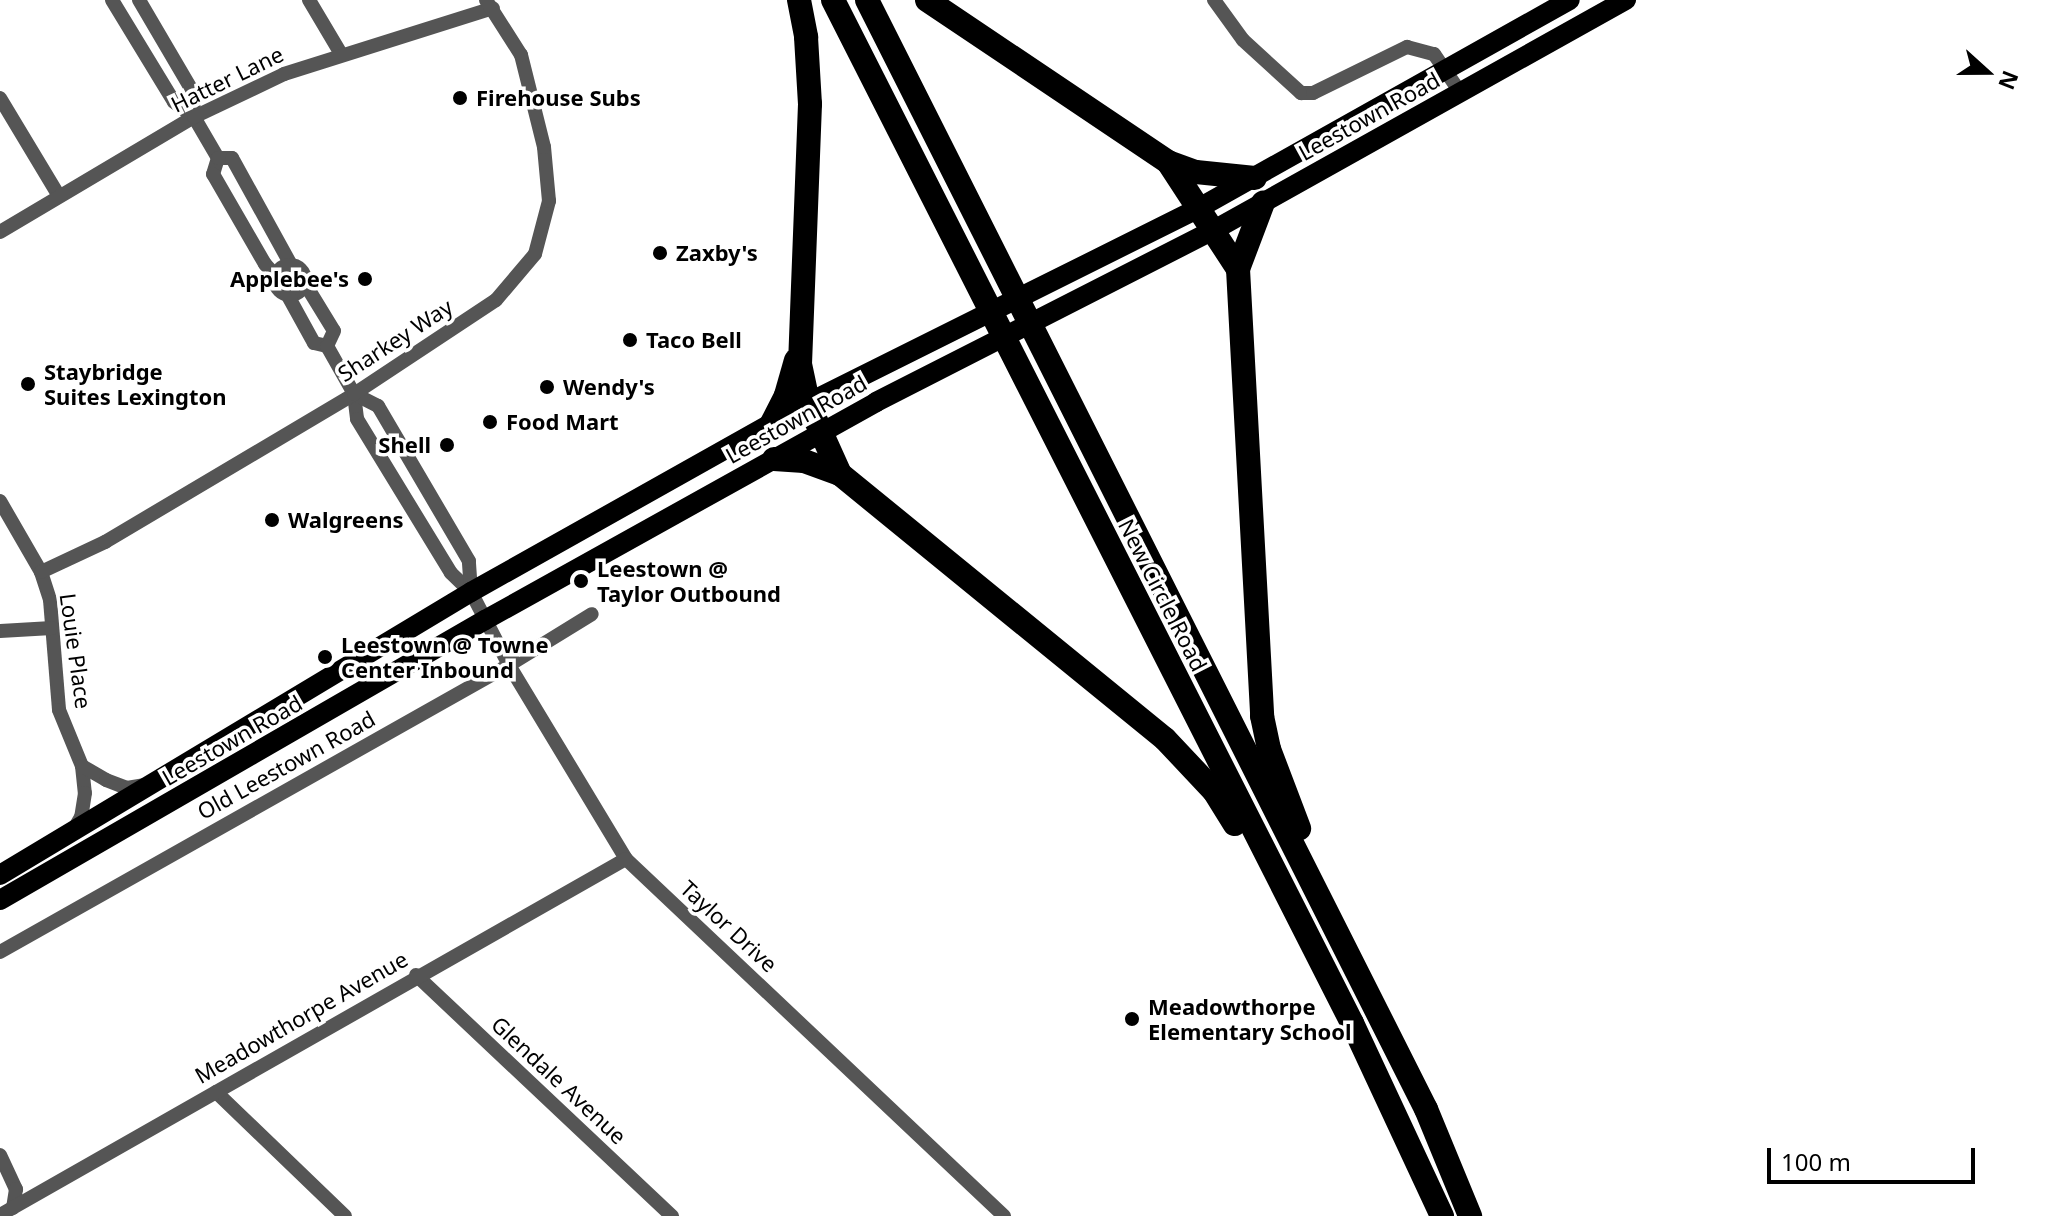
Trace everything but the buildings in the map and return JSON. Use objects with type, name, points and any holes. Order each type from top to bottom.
[{"type":"highway","points":[[799,0],[810,104],[800,342],[808,403],[830,460],[840,474],[1165,739],[1214,791],[1317,955]]},
{"type":"highway","name":"New Circle Road","points":[[833,0],[1317,955],[1442,1216]]},
{"type":"highway","name":"New Circle Road","points":[[867,0],[1426,1109],[1470,1216]]},
{"type":"highway","points":[[927,0],[1168,162],[1196,172],[1255,178]]},
{"type":"highway","points":[[1168,162],[1238,269]]},
{"type":"highway","points":[[1263,203],[1238,269],[1262,716],[1269,749],[1338,933]]},
{"type":"highway","points":[[772,423],[786,395],[800,342]]},
{"type":"highway","points":[[774,459],[804,461],[840,474]]},
{"type":"main road","name":"Leestown Road","points":[[0,875],[471,592],[772,423],[1199,208],[1570,0]]},
{"type":"main road","name":"Leestown Road","points":[[0,900],[485,620],[774,459],[1214,230],[1626,0]]},
{"type":"street","points":[[112,0],[174,102],[194,117],[218,158],[213,174],[275,275],[278,289],[287,294],[314,343],[327,346],[354,394],[357,419],[364,431],[451,573],[471,592]]},
{"type":"street","points":[[139,0],[193,92],[194,117]]},
{"type":"street","points":[[309,0],[341,54]]},
{"type":"street","points":[[1214,0],[1243,40],[1301,93],[1313,93],[1407,47],[1434,54],[1460,92]]},
{"type":"street","name":"Hatter Lane","points":[[0,232],[194,117],[284,74],[490,4]]},
{"type":"street","name":"Sharkey Way","points":[[41,572],[105,542],[354,394],[496,300],[535,254],[549,201],[544,147],[521,55],[490,4]]},
{"type":"street","points":[[0,98],[59,196]]},
{"type":"street","points":[[218,158],[232,158],[291,265]]},
{"type":"street","points":[[275,275],[281,267],[291,265],[300,269],[304,282],[334,331],[327,346]]},
{"type":"street","points":[[287,294],[300,290],[304,282]]},
{"type":"street","points":[[354,394],[378,406],[469,561],[471,592]]},
{"type":"street","name":"Louie Place","points":[[0,501],[41,572],[50,600],[59,710],[82,766],[85,793],[81,817],[70,835]]},
{"type":"street","name":"Taylor Drive","points":[[471,592],[509,665],[626,859],[1004,1216]]},
{"type":"street","name":"Old Leestown Road","points":[[0,952],[509,665],[592,614]]},
{"type":"street","points":[[0,631],[52,628]]},
{"type":"street","points":[[82,766],[127,788],[150,785]]},
{"type":"street","name":"Meadowthorpe Avenue","points":[[8,1211],[416,975],[626,859]]},
{"type":"street","name":"Glendale Avenue","points":[[416,975],[672,1216]]},
{"type":"street","points":[[216,1092],[345,1216]]},
{"type":"street","points":[[0,1155],[14,1181],[8,1211]]},
{"type":"place","name":"Firehouse Subs","points":[[460,98]]},
{"type":"place","name":"Zaxby's","points":[[660,253]]},
{"type":"place","name":"Applebee's","points":[[365,279]]},
{"type":"place","name":"Taco Bell","points":[[630,340]]},
{"type":"place","name":"Staybridge Suites Lexington","points":[[28,384]]},
{"type":"place","name":"Wendy's","points":[[547,387]]},
{"type":"place","name":"Food Mart","points":[[490,422]]},
{"type":"place","name":"Shell","points":[[447,445]]},
{"type":"place","name":"Walgreens","points":[[272,520]]},
{"type":"place","name":"Leestown @ Taylor Outbound","points":[[581,581]]},
{"type":"place","name":"Leestown @ Towne Center Inbound","points":[[325,657]]},
{"type":"place","name":"Meadowthorpe Elementary School","points":[[1132,1019]]}]
